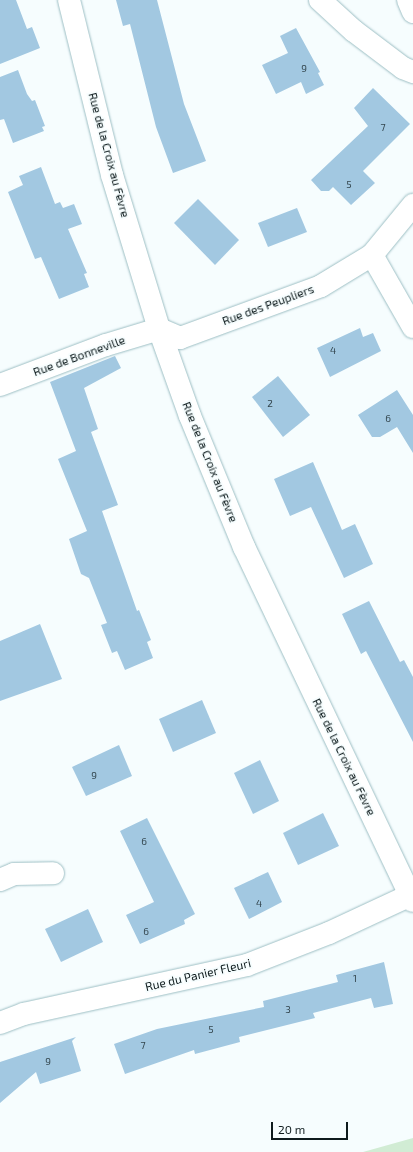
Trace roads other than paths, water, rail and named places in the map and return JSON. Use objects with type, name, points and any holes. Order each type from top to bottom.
[{"type":"street","name":"Rue de la Croix au Fèvre","points":[[69,0],[112,175],[159,329],[190,416],[244,546],[412,897]]},
{"type":"street","points":[[320,0],[354,31],[403,68],[413,72]]},
{"type":"street","points":[[408,0],[413,12]]},
{"type":"street","name":"Rue des Peupliers","points":[[159,329],[180,338],[321,286],[372,255],[413,205]]},
{"type":"street","points":[[372,255],[413,327]]},
{"type":"street","name":"Rue de Bonneville","points":[[0,384],[106,344],[159,329]]},
{"type":"street","points":[[0,880],[14,874],[54,873]]},
{"type":"street","name":"Rue du Panier Fleuri","points":[[0,1023],[31,1012],[247,965],[329,933],[412,897]]}]
